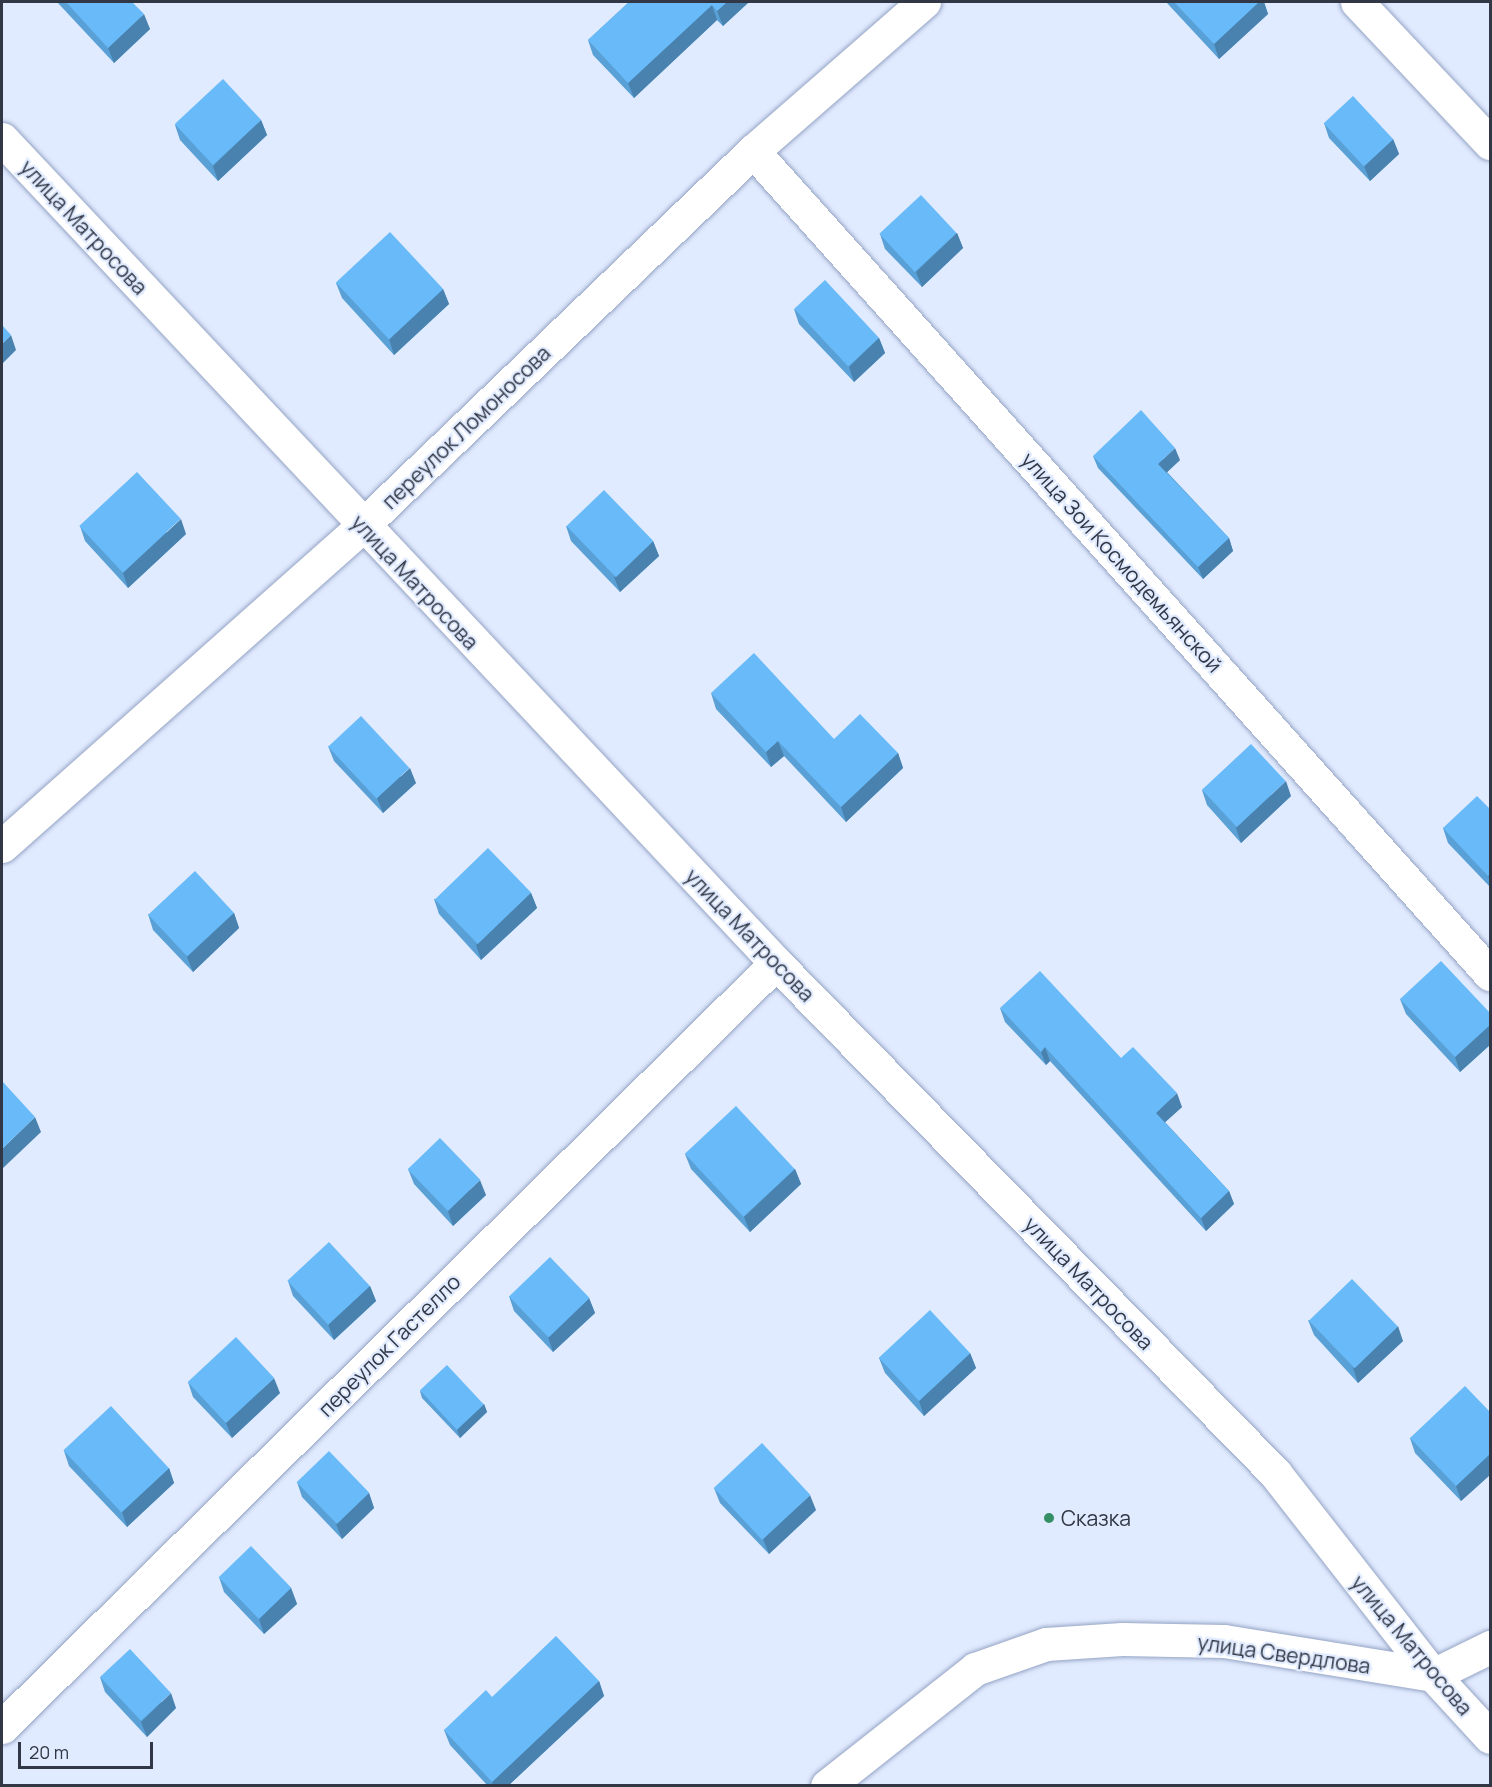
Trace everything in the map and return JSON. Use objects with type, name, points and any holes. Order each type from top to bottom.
[{"type":"street","name":"переулок Ломоносова","points":[[2,846],[362,526],[753,151],[924,2]]},
{"type":"street","points":[[1357,2],[1491,143]]},
{"type":"street","name":"улица Матросова","points":[[2,139],[362,526],[776,963],[1275,1473],[1433,1675],[1491,1737]]},
{"type":"street","name":"улица Зои Космодемьянской","points":[[753,151],[1491,974]]},
{"type":"street","name":"переулок Гастелло","points":[[2,1727],[776,963]]},
{"type":"street","name":"улица Свердлова","points":[[827,1785],[975,1670],[1046,1644],[1122,1639],[1224,1641],[1433,1675]]},
{"type":"street","points":[[1433,1675],[1491,1647]]},
{"type":"building","points":[[66,2],[132,2],[144,14],[108,48]]},
{"type":"building","points":[[629,2],[727,2],[717,11],[712,5],[628,83],[588,40]]},
{"type":"building","points":[[1174,2],[1259,2],[1214,44]]},
{"type":"building","points":[[223,79],[261,120],[213,165],[175,124]]},
{"type":"building","points":[[1353,96],[1393,139],[1364,166],[1324,123]]},
{"type":"building","points":[[921,195],[956,233],[915,272],[879,234]]},
{"type":"building","points":[[390,232],[443,289],[389,340],[336,282]]},
{"type":"building","points":[[825,280],[879,338],[848,366],[794,309]]},
{"type":"building","points":[[2,325],[11,335],[2,344]]},
{"type":"building","points":[[1141,410],[1175,448],[1158,464],[1229,538],[1198,567],[1093,456]]},
{"type":"building","points":[[137,472],[181,519],[123,573],[79,526]]},
{"type":"building","points":[[604,490],[653,541],[616,577],[567,526]]},
{"type":"building","points":[[754,653],[834,739],[860,714],[898,753],[841,807],[778,741],[766,752],[711,693]]},
{"type":"building","points":[[361,716],[409,768],[377,799],[328,747]]},
{"type":"building","points":[[1251,744],[1286,781],[1237,827],[1202,790]]},
{"type":"building","points":[[1477,796],[1491,810],[1491,874],[1488,876],[1443,828]]},
{"type":"building","points":[[488,848],[531,893],[478,944],[435,899]]},
{"type":"building","points":[[195,871],[234,913],[187,956],[148,915]]},
{"type":"building","points":[[1441,961],[1491,1014],[1491,1024],[1455,1057],[1400,999]]},
{"type":"building","points":[[1040,971],[1121,1058],[1133,1047],[1177,1093],[1156,1113],[1229,1191],[1201,1218],[1045,1047],[1041,1052],[1000,1008]]},
{"type":"building","points":[[2,1081],[35,1117],[2,1149]]},
{"type":"building","points":[[736,1106],[795,1169],[743,1217],[685,1154]]},
{"type":"building","points":[[440,1138],[480,1180],[448,1211],[408,1169]]},
{"type":"building","points":[[329,1242],[370,1286],[328,1325],[287,1281]]},
{"type":"building","points":[[550,1257],[590,1298],[549,1338],[509,1297]]},
{"type":"building","points":[[1352,1279],[1398,1326],[1355,1368],[1309,1321]]},
{"type":"building","points":[[930,1310],[970,1353],[919,1401],[879,1358]]},
{"type":"building","points":[[236,1337],[274,1378],[226,1423],[188,1382]]},
{"type":"building","points":[[447,1365],[484,1404],[457,1430],[420,1390]]},
{"type":"building","points":[[1465,1386],[1491,1413],[1491,1453],[1456,1486],[1410,1438]]},
{"type":"building","points":[[111,1406],[169,1468],[121,1512],[63,1450]]},
{"type":"building","points":[[762,1443],[810,1495],[762,1540],[714,1488]]},
{"type":"building","points":[[329,1451],[369,1493],[337,1524],[297,1482]]},
{"type":"building","points":[[251,1546],[291,1588],[259,1619],[219,1577]]},
{"type":"building","points":[[556,1636],[599,1681],[492,1782],[444,1730],[486,1690],[492,1697]]},
{"type":"building","points":[[130,1649],[171,1693],[141,1721],[100,1677]]},
{"type":"place","name":"Сказка","points":[[1049,1518]]}]
